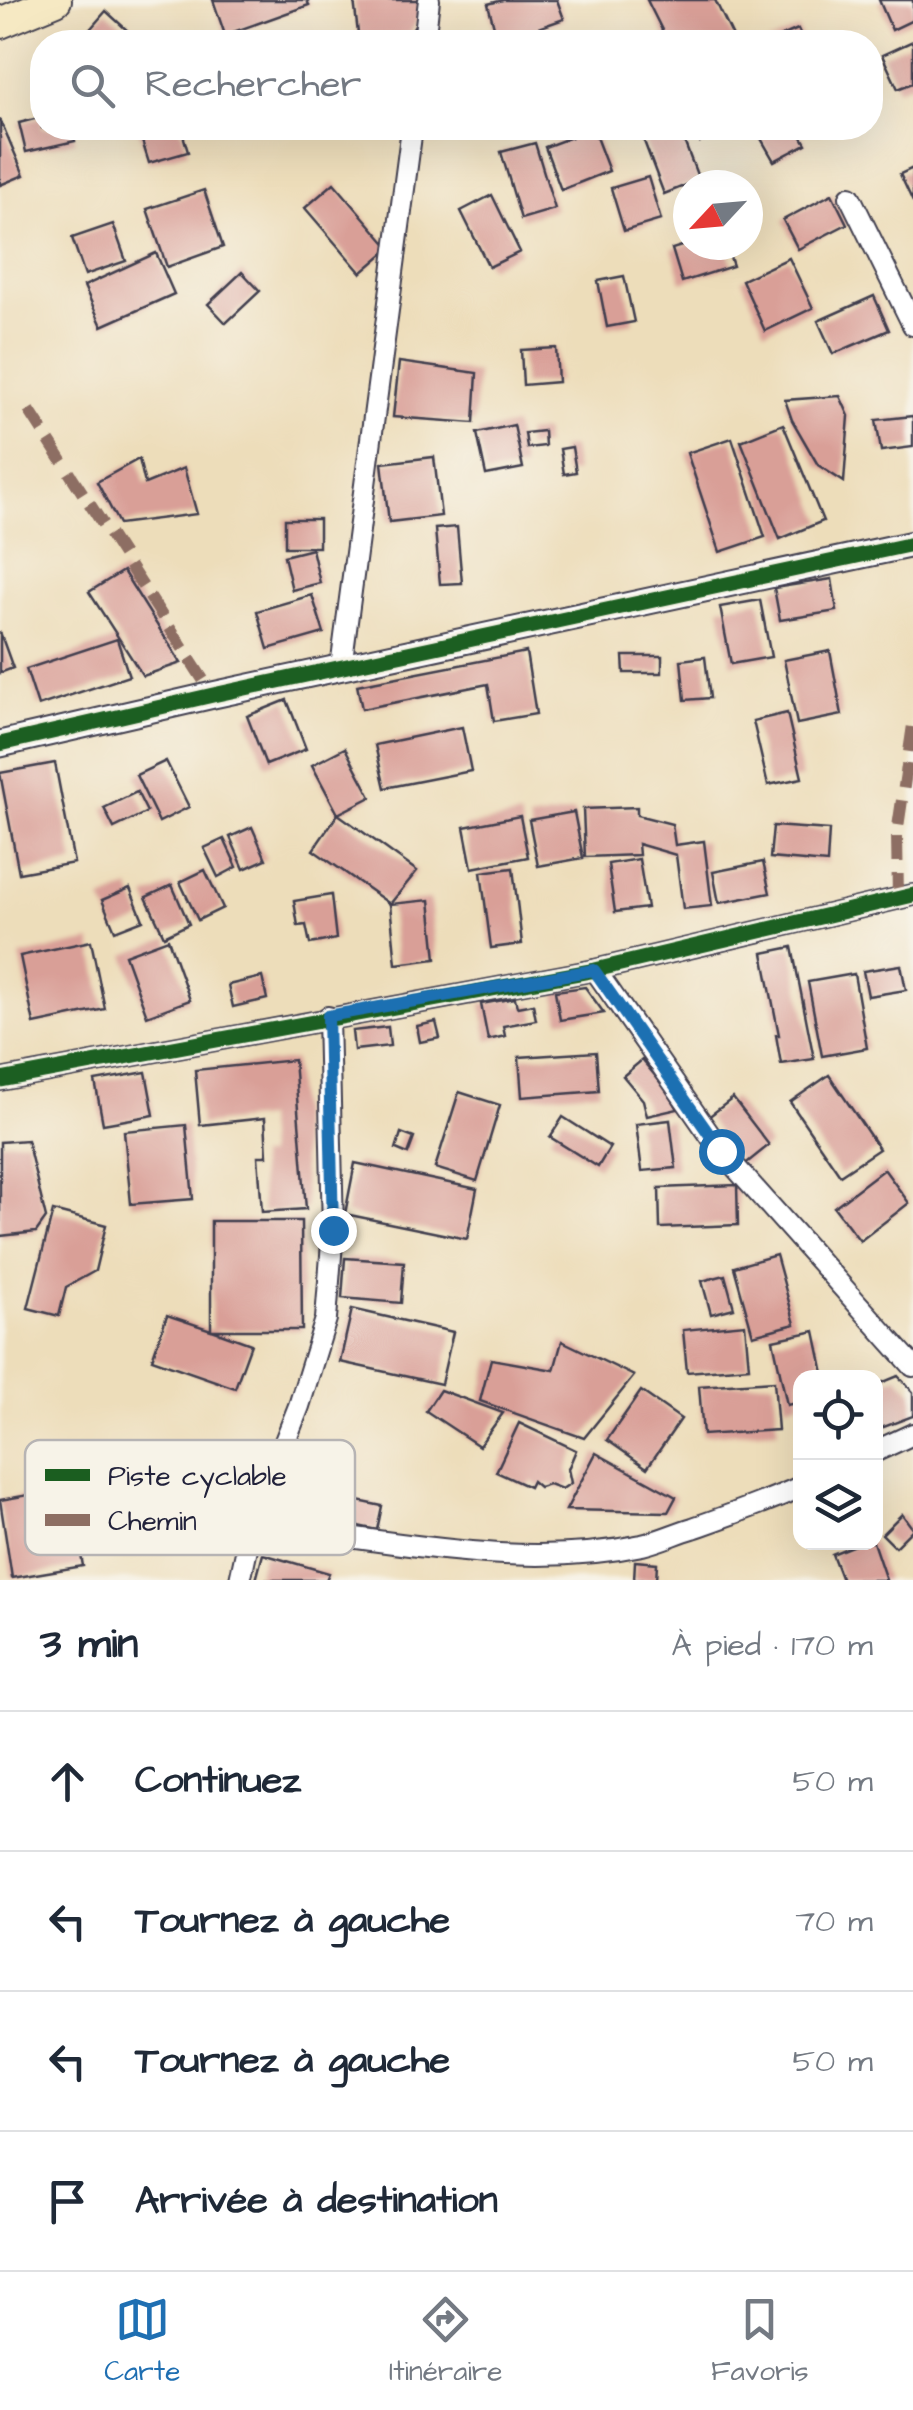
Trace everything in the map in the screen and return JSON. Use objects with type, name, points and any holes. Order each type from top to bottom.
[{"type":"main road","points":[[0,23],[56,0]]},
{"type":"street","points":[[425,30],[429,0]]},
{"type":"street","points":[[341,667],[410,140]]},
{"type":"street","points":[[850,197],[913,325]]},
{"type":"street","points":[[0,744],[913,544]]},
{"type":"street","points":[[0,1080],[328,1016],[594,970],[913,895]]},
{"type":"street","points":[[594,970],[721,1151],[913,1366]]},
{"type":"street","points":[[285,1440],[326,1319],[333,1230],[328,1016]]},
{"type":"street","points":[[883,1449],[913,1434]]},
{"type":"street","points":[[355,1536],[419,1546],[551,1554],[642,1545],[765,1503],[793,1489]]},
{"type":"street","points":[[240,1580],[245,1555]]},
{"type":"building","points":[[213,0],[307,0],[309,5],[239,30],[223,30]]},
{"type":"building","points":[[354,0],[425,0],[412,30],[358,30]]},
{"type":"building","points":[[503,0],[557,0],[564,19],[532,30],[495,30],[488,4]]},
{"type":"building","points":[[647,0],[715,0],[730,30],[662,30]]},
{"type":"building","points":[[879,0],[913,0],[913,20],[892,30]]},
{"type":"building","points":[[106,11],[127,30],[89,30]]},
{"type":"building","points":[[913,41],[913,83],[898,89],[883,55]]},
{"type":"building","points":[[0,119],[24,175],[0,185]]},
{"type":"building","points":[[30,120],[30,140],[75,141],[26,152],[19,123]]},
{"type":"building","points":[[142,140],[184,140],[188,152],[149,163]]},
{"type":"building","points":[[564,140],[597,140],[609,171],[561,190],[545,147]]},
{"type":"building","points":[[644,140],[684,140],[695,170],[673,170],[673,190],[664,194]]},
{"type":"building","points":[[762,140],[804,140],[806,144],[774,161]]},
{"type":"building","points":[[535,143],[555,209],[521,219],[501,152]]},
{"type":"building","points":[[913,168],[913,202],[900,174]]},
{"type":"building","points":[[648,177],[661,220],[624,231],[611,188]]},
{"type":"building","points":[[334,183],[390,248],[361,273],[305,208]]},
{"type":"building","points":[[204,190],[223,247],[167,267],[147,209]]},
{"type":"building","points":[[832,194],[847,224],[798,249],[783,220]]},
{"type":"building","points":[[492,195],[520,252],[489,267],[461,211]]},
{"type":"building","points":[[113,224],[126,261],[85,275],[72,238]]},
{"type":"building","points":[[156,253],[174,294],[102,326],[84,286]]},
{"type":"building","points":[[789,258],[813,308],[765,331],[742,280]]},
{"type":"building","points":[[675,260],[731,260],[733,266],[682,282]]},
{"type":"building","points":[[242,272],[260,291],[226,323],[208,304]]},
{"type":"building","points":[[624,276],[634,322],[607,327],[598,281]]},
{"type":"building","points":[[874,296],[889,330],[833,354],[818,321]]},
{"type":"building","points":[[556,348],[558,382],[523,385],[521,350]]},
{"type":"building","points":[[399,362],[477,373],[474,423],[393,417]]},
{"type":"building","points":[[840,396],[849,416],[844,482],[818,465],[785,400]]},
{"type":"building","points":[[913,416],[913,447],[881,451],[876,420]]},
{"type":"building","points":[[783,424],[823,521],[780,539],[741,441]]},
{"type":"building","points":[[514,425],[523,468],[486,475],[477,433]]},
{"type":"building","points":[[544,431],[545,446],[527,448],[525,433]]},
{"type":"building","points":[[732,438],[765,537],[720,552],[687,453]]},
{"type":"building","points":[[572,447],[576,472],[564,474],[560,449]]},
{"type":"building","points":[[434,457],[441,516],[389,522],[382,463]]},
{"type":"building","points":[[139,459],[145,484],[184,468],[197,514],[119,524],[97,482]]},
{"type":"building","points":[[285,519],[319,519],[319,547],[285,547]]},
{"type":"building","points":[[457,527],[462,583],[440,584],[435,529]]},
{"type":"building","points":[[312,549],[320,583],[292,590],[284,556]]},
{"type":"building","points":[[123,571],[181,663],[143,676],[89,592]]},
{"type":"building","points":[[832,579],[837,611],[780,620],[774,588]]},
{"type":"building","points":[[312,595],[324,633],[268,649],[257,611]]},
{"type":"building","points":[[760,600],[771,657],[731,664],[720,607]]},
{"type":"building","points":[[0,632],[13,668],[0,673]]},
{"type":"building","points":[[117,639],[129,676],[38,706],[26,669]]},
{"type":"building","points":[[830,651],[842,715],[797,724],[784,660]]},
{"type":"building","points":[[526,652],[536,714],[494,721],[488,684],[362,709],[357,685]]},
{"type":"building","points":[[623,656],[662,656],[662,673],[624,673]]},
{"type":"building","points":[[705,657],[710,698],[685,700],[681,660]]},
{"type":"building","points":[[287,700],[306,749],[266,765],[247,716]]},
{"type":"building","points":[[787,713],[802,778],[768,785],[753,721]]},
{"type":"building","points":[[462,727],[471,771],[385,788],[375,745]]},
{"type":"building","points":[[345,748],[371,797],[338,814],[312,765]]},
{"type":"building","points":[[166,761],[189,807],[159,822],[136,775]]},
{"type":"building","points":[[55,763],[74,863],[19,873],[0,773]]},
{"type":"building","points":[[137,792],[147,812],[114,828],[104,808]]},
{"type":"building","points":[[637,807],[637,815],[672,824],[675,845],[704,841],[712,906],[683,909],[676,855],[638,844],[639,855],[585,857],[583,809]]},
{"type":"building","points":[[574,812],[583,858],[538,866],[529,820]]},
{"type":"building","points":[[338,814],[417,871],[390,904],[313,850]]},
{"type":"building","points":[[520,816],[528,857],[472,868],[464,827]]},
{"type":"building","points":[[773,826],[829,830],[827,863],[770,858]]},
{"type":"building","points":[[252,827],[266,859],[244,869],[230,837]]},
{"type":"building","points":[[224,839],[237,867],[218,877],[204,848]]},
{"type":"building","points":[[639,859],[647,908],[615,912],[608,864]]},
{"type":"building","points":[[763,862],[770,893],[719,903],[713,872]]},
{"type":"building","points":[[513,868],[522,944],[491,948],[481,872]]},
{"type":"building","points":[[205,870],[223,908],[198,920],[180,882]]},
{"type":"building","points":[[172,885],[189,924],[164,936],[146,897]]},
{"type":"building","points":[[130,888],[143,920],[115,931],[102,900]]},
{"type":"building","points":[[331,895],[336,939],[310,944],[306,925],[298,926],[294,901]]},
{"type":"building","points":[[430,900],[436,959],[396,964],[390,904]]},
{"type":"building","points":[[168,939],[190,1000],[147,1016],[125,955]]},
{"type":"building","points":[[91,941],[105,1009],[34,1024],[20,956]]},
{"type":"building","points":[[792,947],[814,1059],[781,1064],[763,953]]},
{"type":"building","points":[[901,965],[906,990],[868,996],[863,971]]},
{"type":"building","points":[[854,974],[867,1048],[822,1056],[808,982]]},
{"type":"building","points":[[262,977],[267,999],[233,1007],[228,985]]},
{"type":"building","points":[[585,987],[604,1013],[560,1020],[555,991]]},
{"type":"building","points":[[515,998],[517,1007],[533,1004],[536,1020],[503,1026],[505,1036],[488,1040],[481,1004]]},
{"type":"building","points":[[436,1022],[440,1038],[420,1042],[417,1026]]},
{"type":"building","points":[[388,1027],[390,1046],[354,1050],[352,1031]]},
{"type":"building","points":[[596,1052],[599,1091],[522,1097],[519,1057]]},
{"type":"building","points":[[294,1060],[306,1209],[262,1212],[258,1156],[267,1156],[265,1118],[200,1125],[195,1070]]},
{"type":"building","points":[[642,1060],[678,1109],[647,1116],[643,1100],[623,1076]]},
{"type":"building","points":[[146,1072],[154,1115],[103,1124],[95,1081]]},
{"type":"building","points":[[829,1075],[879,1149],[840,1175],[790,1102]]},
{"type":"building","points":[[459,1092],[500,1105],[477,1181],[435,1168]]},
{"type":"building","points":[[733,1098],[769,1145],[743,1166],[707,1118]]},
{"type":"building","points":[[563,1117],[610,1147],[598,1167],[550,1137]]},
{"type":"building","points":[[670,1120],[676,1168],[642,1171],[636,1124]]},
{"type":"building","points":[[186,1125],[193,1199],[131,1204],[124,1131]]},
{"type":"building","points":[[401,1133],[414,1138],[408,1154],[396,1149]]},
{"type":"building","points":[[27,1140],[46,1218],[36,1232],[0,1236],[0,1142]]},
{"type":"building","points":[[355,1163],[477,1189],[467,1239],[345,1214]]},
{"type":"building","points":[[884,1169],[909,1203],[860,1241],[834,1207]]},
{"type":"building","points":[[737,1185],[738,1225],[660,1228],[659,1188]]},
{"type":"building","points":[[53,1211],[106,1225],[95,1271],[66,1287],[59,1316],[28,1308]]},
{"type":"building","points":[[211,1221],[301,1221],[302,1330],[212,1330],[251,1344],[235,1388],[152,1359],[167,1315],[211,1330]]},
{"type":"building","points":[[776,1255],[795,1324],[753,1335],[734,1267]]},
{"type":"building","points":[[345,1258],[404,1262],[401,1303],[342,1298]]},
{"type":"building","points":[[725,1275],[734,1308],[711,1314],[702,1281]]},
{"type":"building","points":[[352,1309],[453,1332],[441,1384],[340,1362]]},
{"type":"building","points":[[745,1324],[749,1367],[687,1372],[683,1330]]},
{"type":"building","points":[[815,1331],[823,1370],[793,1370],[793,1404],[787,1405],[773,1340]]},
{"type":"building","points":[[562,1341],[634,1376],[584,1438],[480,1401],[491,1359],[554,1370]]},
{"type":"building","points":[[898,1376],[913,1392],[913,1416],[883,1427],[883,1382]]},
{"type":"building","points":[[774,1381],[778,1430],[703,1435],[699,1386]]},
{"type":"building","points":[[440,1390],[503,1413],[479,1446],[426,1411]]},
{"type":"building","points":[[641,1391],[681,1419],[647,1468],[607,1440]]},
{"type":"building","points":[[519,1423],[576,1450],[568,1469],[571,1483],[562,1489],[549,1484],[539,1487],[532,1481],[529,1487],[496,1472]]},
{"type":"building","points":[[596,1453],[676,1497],[668,1512],[566,1510]]},
{"type":"building","points":[[25,1496],[25,1555],[81,1555],[83,1566],[12,1578],[0,1500]]},
{"type":"building","points":[[355,1500],[382,1506],[377,1530],[355,1525]]},
{"type":"building","points":[[902,1514],[913,1529],[895,1547],[883,1533]]},
{"type":"building","points":[[842,1550],[876,1550],[886,1580],[842,1580],[832,1554]]},
{"type":"building","points":[[263,1555],[329,1573],[326,1580],[256,1580]]},
{"type":"building","points":[[635,1561],[657,1563],[656,1580],[634,1580]]},
{"type":"marked path","points":[[29,410],[213,695]]},
{"type":"marked path","points":[[898,899],[897,834],[913,725]]},
{"type":"cycle path","points":[[0,744],[913,544]]},
{"type":"cycle path","points":[[0,1080],[595,970],[913,895]]},
{"type":"route","points":[[333,1230],[328,1016],[594,970],[721,1151]]}]
